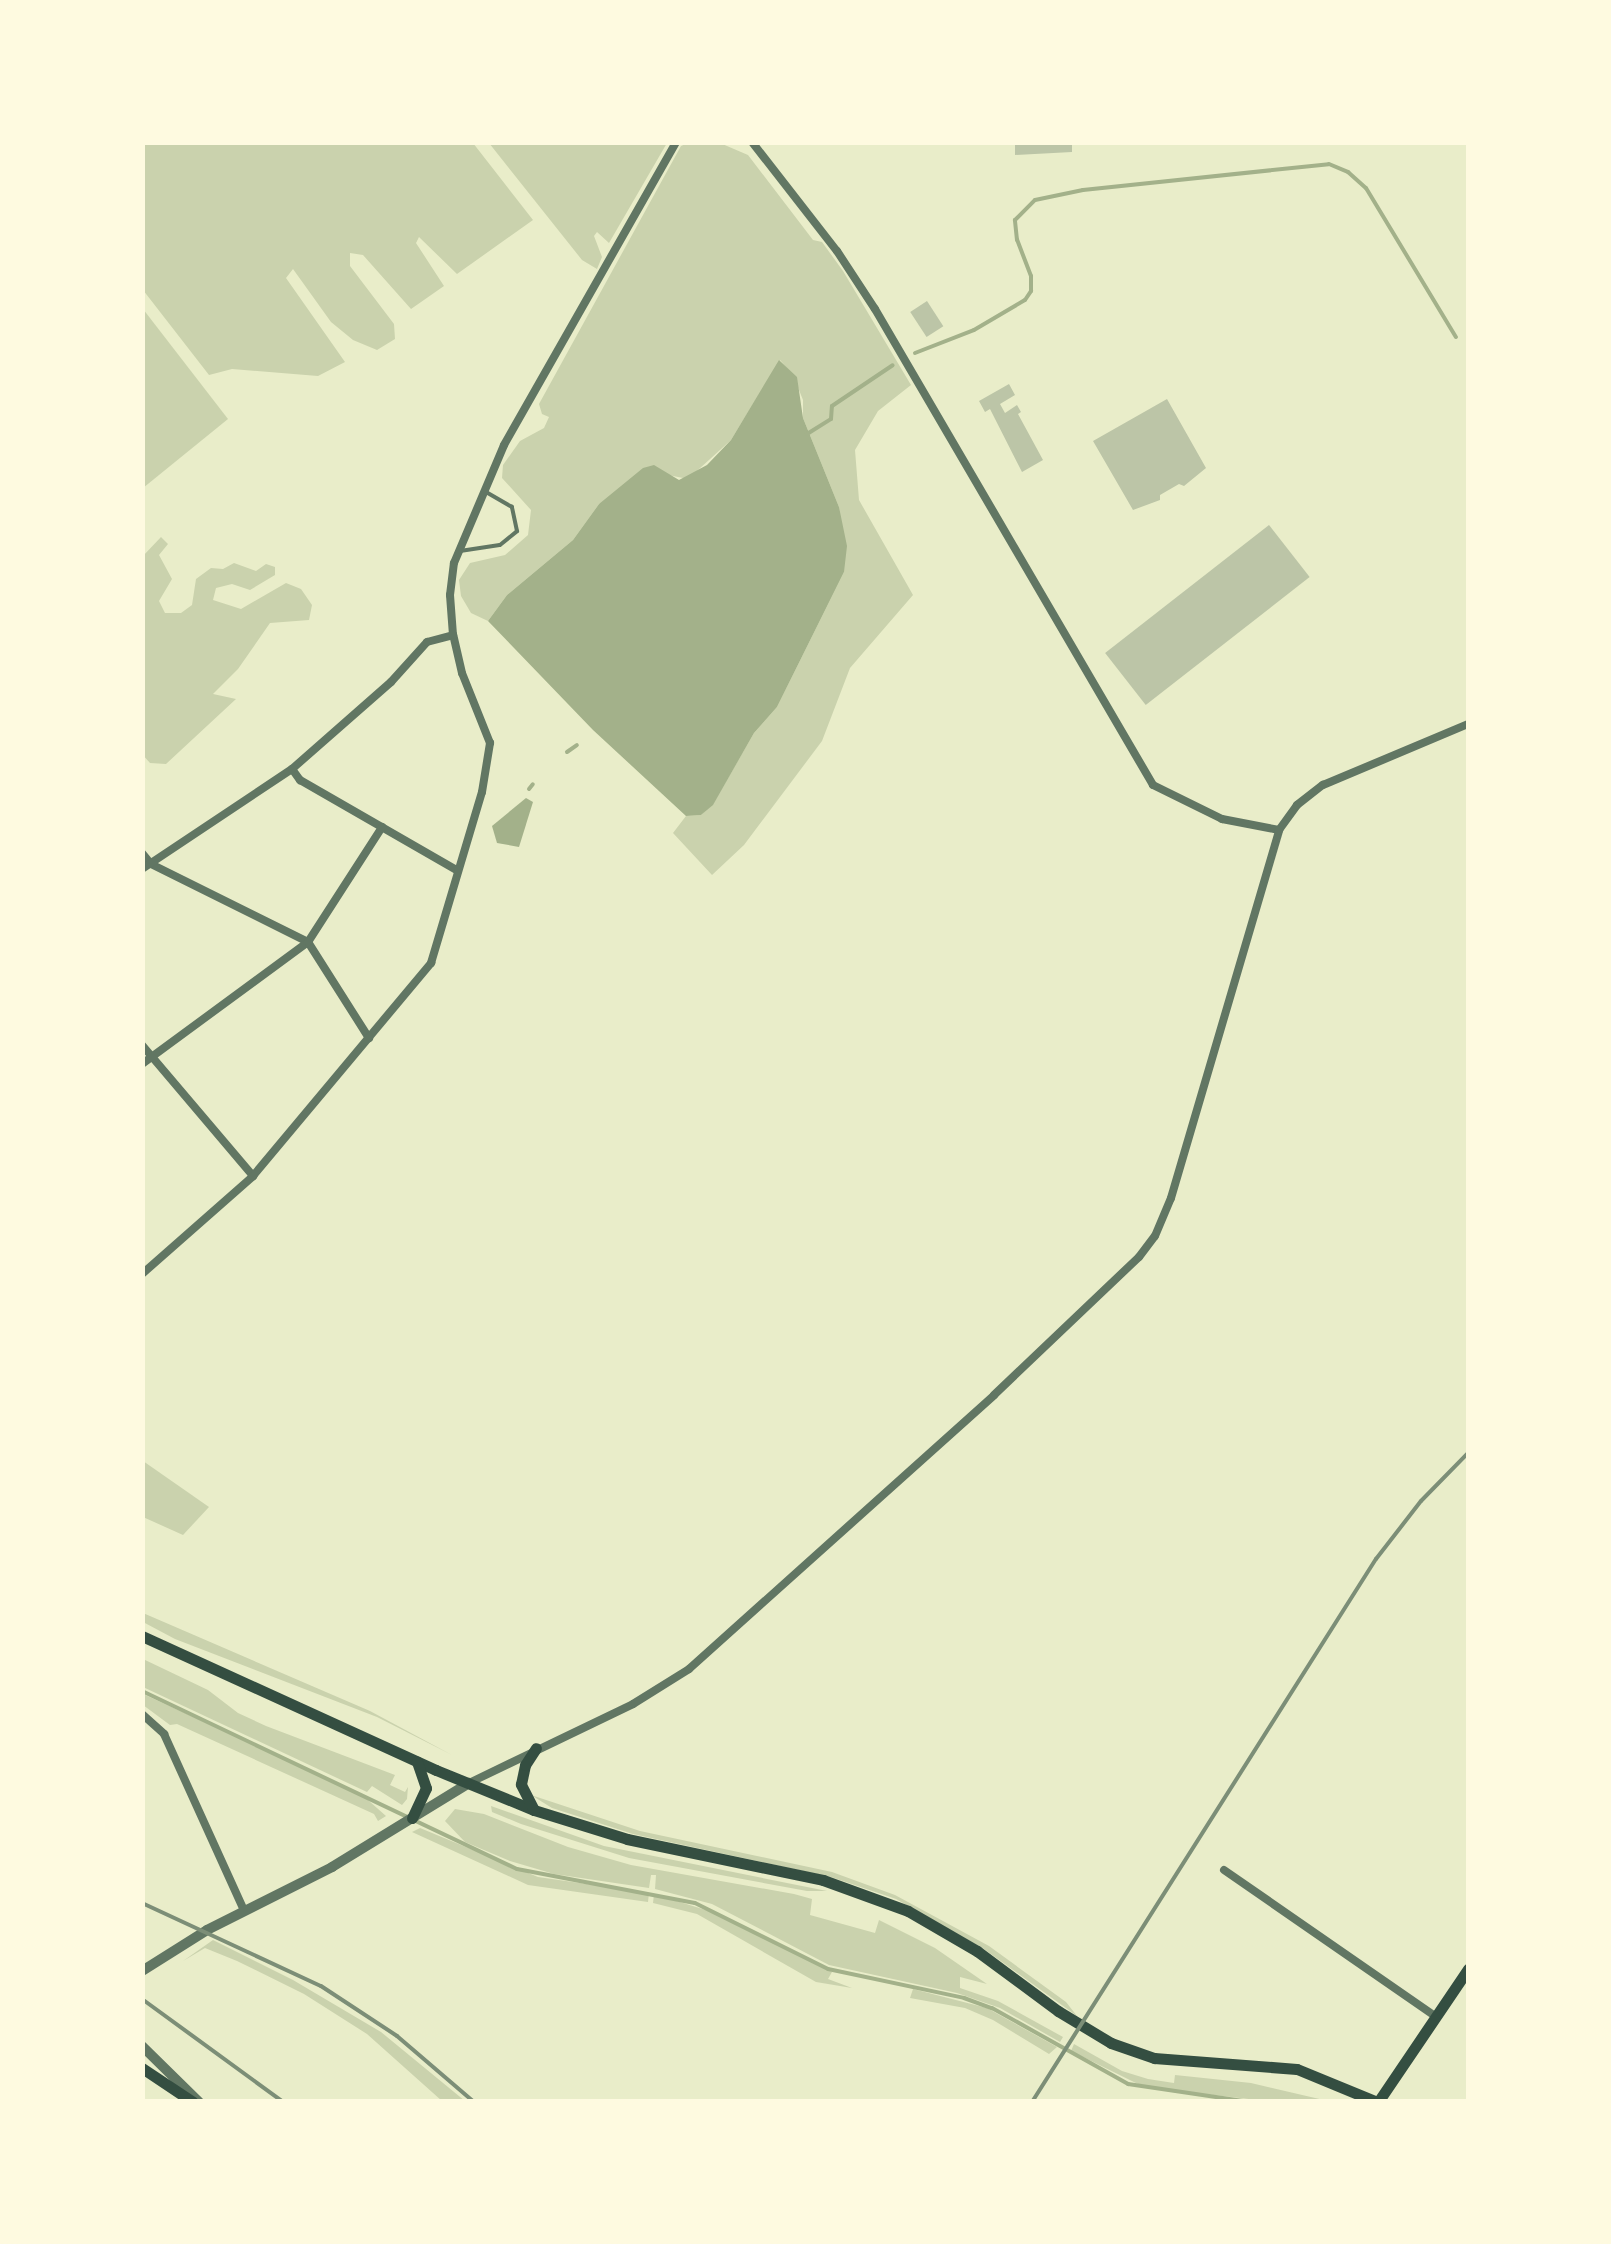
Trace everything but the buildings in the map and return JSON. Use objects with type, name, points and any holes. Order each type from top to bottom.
[{"type":"main road","points":[[142,1636],[417,1762],[534,1810],[627,1839],[823,1880],[908,1911],[977,1951],[1080,2026],[1140,2052],[1297,2069],[1378,2102],[1468,1969]]},
{"type":"main road","points":[[534,1810],[521,1784],[524,1765],[536,1748]]},
{"type":"main road","points":[[417,1762],[426,1780],[420,1812]]},
{"type":"main road","points":[[142,2068],[196,2102]]},
{"type":"street","points":[[142,1274],[253,1176],[430,963],[482,792],[490,744],[462,673],[453,634],[450,595],[459,550],[504,445],[676,142]]},
{"type":"street","points":[[752,142],[838,251],[875,309],[1153,785],[1222,818],[1279,830]]},
{"type":"street","points":[[147,866],[292,770],[391,682],[427,642],[453,634]]},
{"type":"street","points":[[142,1973],[244,1910],[332,1867],[469,1783],[633,1704],[690,1669],[994,1395],[1140,1257],[1155,1236],[1171,1198],[1279,830],[1297,804],[1323,785],[1468,724]]},
{"type":"street","points":[[292,770],[300,780],[458,871]]},
{"type":"street","points":[[142,1064],[308,942],[382,827]]},
{"type":"street","points":[[142,853],[147,866],[308,942],[369,1038]]},
{"type":"street","points":[[142,1045],[253,1176]]},
{"type":"street","points":[[142,1714],[164,1734],[244,1910]]},
{"type":"street","points":[[1224,1870],[1435,2016]]},
{"type":"street","points":[[142,2046],[196,2102]]},
{"type":"lane","points":[[459,550],[500,545],[517,531],[512,507],[484,492]]},
{"type":"shaded area","points":[[142,143],[473,143],[533,220],[457,274],[419,237],[416,243],[444,286],[411,309],[363,255],[350,253],[350,266],[394,324],[395,339],[377,350],[353,340],[331,322],[293,269],[286,278],[345,362],[318,376],[232,369],[209,375],[143,290]]},
{"type":"shaded area","points":[[489,143],[667,143],[609,243],[597,232],[594,236],[602,257],[597,269],[582,260]]},
{"type":"shaded area","points":[[720,143],[748,155],[813,240],[822,242],[843,271],[911,385],[878,411],[855,450],[859,500],[913,595],[850,668],[822,741],[744,845],[712,875],[673,833],[686,816],[701,815],[713,804],[754,733],[777,707],[844,572],[839,507],[803,418],[803,400],[793,375],[780,360],[731,440],[688,479],[668,475],[599,504],[573,540],[507,595],[488,621],[471,613],[461,596],[459,580],[470,563],[505,555],[528,535],[531,510],[502,478],[503,465],[520,441],[544,428],[549,417],[542,414],[539,404],[681,146]]},
{"type":"shaded area","points":[[143,309],[228,419],[142,488]]},
{"type":"shaded area","points":[[779,360],[797,377],[803,418],[839,507],[847,546],[844,572],[777,707],[754,733],[713,805],[701,815],[686,816],[593,730],[488,621],[507,595],[573,540],[599,504],[643,468],[654,465],[679,480],[707,465],[731,440]]},
{"type":"shaded area","points":[[161,537],[168,544],[159,555],[172,579],[159,601],[165,613],[181,613],[192,605],[196,579],[211,568],[223,569],[234,563],[256,571],[266,564],[275,567],[275,575],[250,590],[232,584],[216,588],[213,600],[241,609],[286,583],[301,589],[312,605],[309,620],[270,623],[238,669],[213,694],[236,699],[166,764],[150,763],[142,754],[143,556]]},
{"type":"shaded area","points":[[526,798],[533,802],[519,847],[497,843],[492,826]]},
{"type":"shaded area","points":[[143,1461],[209,1507],[183,1535],[143,1517]]},
{"type":"shaded area","points":[[143,1613],[370,1711],[452,1755],[377,1717],[175,1639],[143,1622]]},
{"type":"shaded area","points":[[143,1659],[208,1690],[238,1713],[266,1726],[395,1775],[390,1785],[405,1792],[408,1787],[407,1799],[402,1805],[372,1786],[367,1792],[143,1687]]},
{"type":"shaded area","points":[[143,1694],[360,1793],[386,1816],[378,1821],[374,1814],[177,1724],[170,1725],[143,1705]]},
{"type":"shaded area","points":[[531,1795],[640,1831],[832,1872],[895,1895],[989,1946],[1066,2002],[1077,2016],[984,1949],[896,1899],[831,1877],[633,1834],[552,1808]]},
{"type":"shaded area","points":[[491,1806],[604,1846],[827,1891],[807,1891],[629,1858],[521,1824],[492,1812]]},
{"type":"shaded area","points":[[455,1809],[484,1814],[568,1847],[631,1865],[812,1899],[810,1915],[875,1933],[879,1920],[935,1948],[987,1984],[960,1977],[960,1988],[998,2001],[1063,2037],[1060,2042],[1000,2008],[957,1993],[829,1965],[712,1904],[655,1889],[656,1875],[651,1875],[649,1888],[554,1874],[510,1861],[465,1842],[445,1821]]},
{"type":"shaded area","points":[[420,1828],[538,1877],[649,1893],[648,1902],[528,1885],[412,1832]]},
{"type":"shaded area","points":[[654,1894],[722,1915],[832,1972],[828,1979],[852,1988],[816,1982],[697,1914],[653,1903]]},
{"type":"shaded area","points":[[213,1940],[293,1980],[381,2032],[465,2101],[442,2101],[367,2034],[304,1994],[205,1948],[183,1961]]},
{"type":"shaded area","points":[[913,1989],[987,2008],[1057,2047],[1049,2054],[965,2008],[910,1998]]},
{"type":"shaded area","points":[[1074,2044],[1122,2071],[1148,2079],[1174,2083],[1175,2075],[1251,2083],[1328,2101],[1266,2101],[1144,2087],[1071,2051]]},
{"type":"waterway","points":[[915,353],[974,330],[1025,300],[1031,291],[1031,276],[1017,240],[1015,220],[1035,200],[1083,190],[1329,164],[1348,172],[1366,188],[1456,337]]},
{"type":"waterway","points":[[807,434],[831,419],[832,406],[893,365]]},
{"type":"waterway","points":[[567,752],[577,745]]},
{"type":"waterway","points":[[529,789],[533,784]]},
{"type":"waterway","points":[[142,1691],[517,1869],[695,1903],[828,1969],[964,1998],[992,2008],[1128,2084],[1250,2102]]},
{"type":"railway","points":[[1032,2102],[1376,1559],[1421,1501],[1468,1453]]},
{"type":"railway","points":[[142,1903],[321,1986],[397,2036],[474,2102]]},
{"type":"railway","points":[[142,1999],[283,2102]]}]
